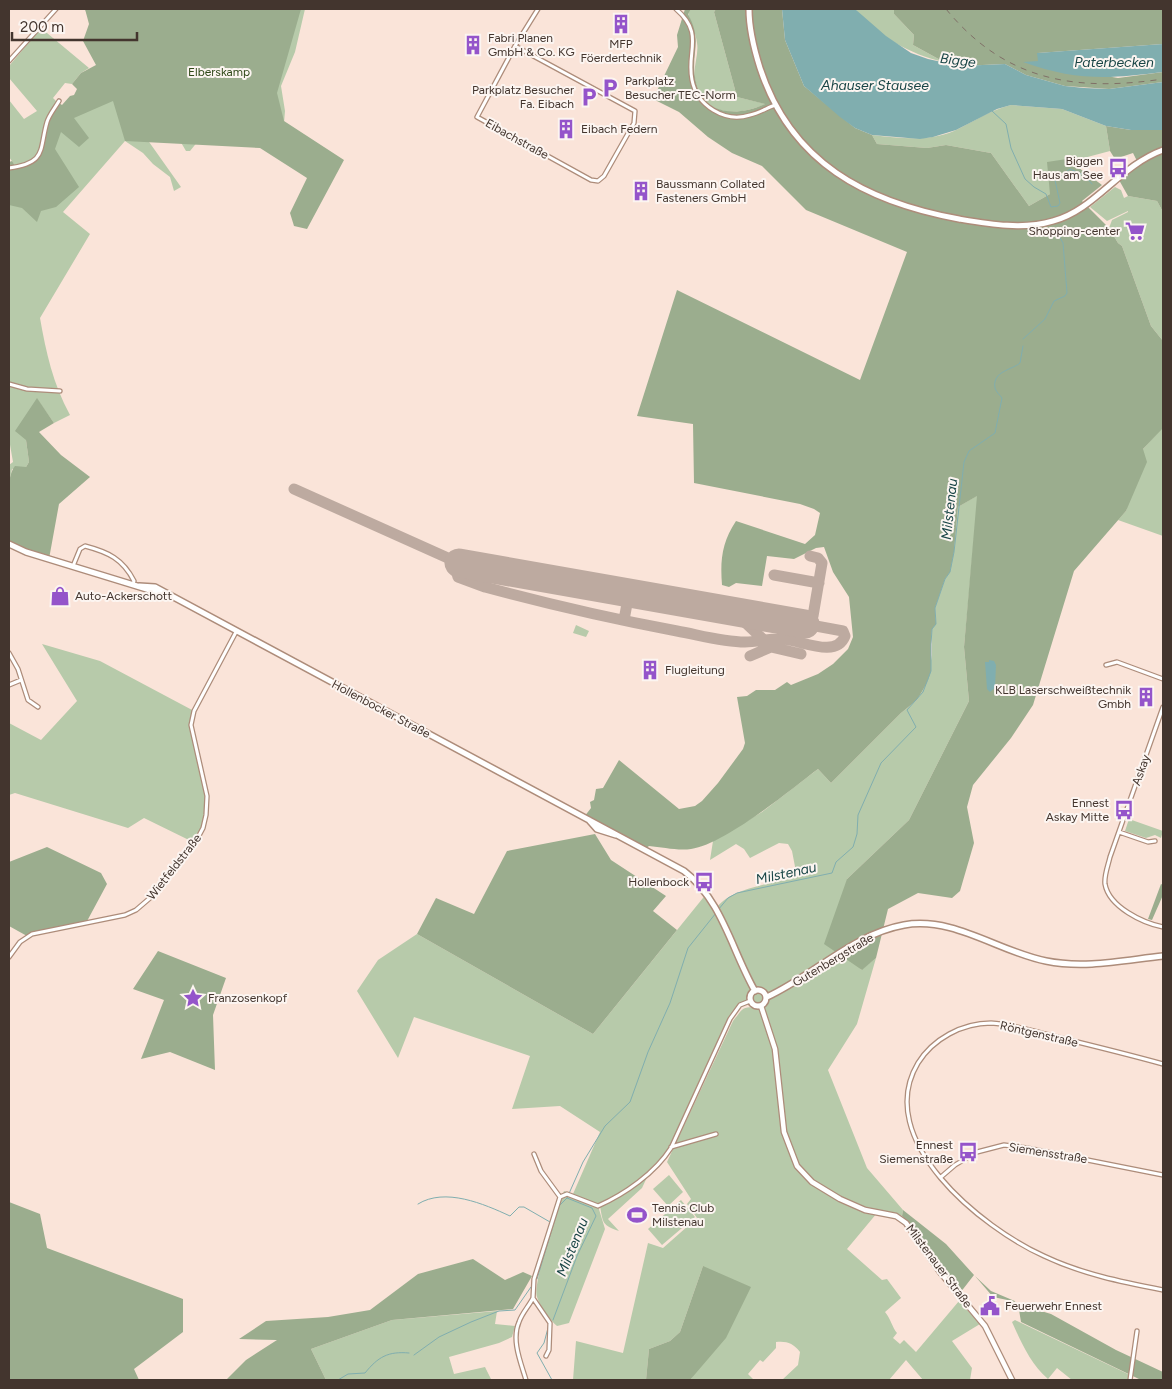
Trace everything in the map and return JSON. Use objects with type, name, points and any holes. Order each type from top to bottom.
[{"type":"main road","points":[[749,9],[755,51],[775,105],[799,141],[835,173],[856,186],[883,198],[950,217],[1006,225],[1032,225],[1053,221],[1085,205],[1132,165],[1163,150]]},
{"type":"main road","name":"Hollenbocker Straße","points":[[10,547],[140,586],[173,598],[684,871],[702,887],[717,912],[755,991]]},
{"type":"main road","name":"Gutenbergstraße","points":[[767,997],[794,984],[868,938],[906,924],[957,929],[1025,956],[1048,962],[1076,965],[1163,956]]},
{"type":"main road","points":[[755,991],[762,991],[767,997],[765,1003],[761,1006],[756,1006],[750,1000],[751,995],[755,991]]},
{"type":"street","points":[[9,61],[56,9]]},
{"type":"street","points":[[515,46],[538,9]]},
{"type":"street","points":[[676,9],[691,28],[694,42],[692,80],[698,94],[706,105],[716,112],[738,117],[751,115],[775,105]]},
{"type":"street","name":"Eibachstraße","points":[[515,46],[635,111],[634,123],[604,176],[598,181],[591,180],[477,117],[515,46]]},
{"type":"street","points":[[9,168],[26,165],[39,155],[43,146],[47,120],[59,101]]},
{"type":"street","points":[[9,384],[27,390],[60,391]]},
{"type":"street","points":[[73,566],[80,549],[85,546],[97,549],[118,558],[128,569],[134,581],[133,584]]},
{"type":"street","name":"Wietfeldstraße","points":[[9,957],[20,942],[32,934],[125,915],[136,910],[150,898],[197,842],[205,822],[207,802],[192,736],[192,717],[236,632]]},
{"type":"street","points":[[9,653],[28,700],[38,706]]},
{"type":"street","points":[[1106,665],[1117,662],[1163,679]]},
{"type":"street","points":[[9,685],[21,680]]},
{"type":"street","name":"Askay","points":[[1163,707],[1106,870],[1107,891],[1112,899],[1140,919],[1163,927]]},
{"type":"street","points":[[1120,832],[1148,842],[1155,841]]},
{"type":"street","points":[[526,1380],[516,1338],[519,1320],[534,1298],[535,1277],[560,1197],[567,1194],[596,1206],[607,1202],[634,1186],[671,1148],[730,1019],[740,1005],[750,1000]]},
{"type":"street","name":"Milstenauer Straße","points":[[761,1006],[775,1049],[784,1132],[797,1166],[812,1182],[840,1199],[865,1210],[892,1214],[906,1222],[940,1272],[985,1326],[1012,1380]]},
{"type":"street","name":"Röntgenstraße","points":[[1163,1064],[1016,1027],[991,1023],[972,1025],[953,1032],[935,1042],[923,1055],[914,1071],[908,1088],[906,1105],[909,1126],[927,1161],[984,1219],[1043,1256],[1082,1272],[1163,1290]]},
{"type":"street","points":[[671,1148],[716,1134]]},
{"type":"street","name":"Siemensstraße","points":[[941,1177],[955,1165],[977,1152],[1004,1146],[1035,1149],[1163,1175]]},
{"type":"street","points":[[534,1154],[541,1171],[560,1197]]},
{"type":"street","points":[[534,1298],[550,1322],[549,1350],[546,1356]]},
{"type":"street","points":[[1131,1380],[1137,1331]]},
{"type":"green space","name":"Elberskamp","points":[[85,9],[305,9],[295,52],[281,86],[285,111],[284,123],[203,135],[190,151],[186,151],[179,139],[142,132],[181,187],[174,191],[170,177],[153,164],[143,153],[125,141],[63,212],[90,234],[40,318],[51,368],[59,392],[70,415],[54,423],[37,399],[26,440],[29,462],[26,467],[12,469],[9,483],[9,465],[13,462],[9,439],[9,170],[16,167],[9,157],[9,100],[24,119],[37,111],[9,78],[9,66],[41,28],[89,68],[81,73],[72,84],[65,83],[53,98],[57,102],[47,123],[43,146],[39,155],[84,96],[101,53]]},
{"type":"green space","name":"Elberskamp","points":[[85,9],[301,9],[277,93],[284,121],[344,160],[307,229],[294,226],[290,213],[307,178],[260,148],[125,141],[113,101],[74,118],[89,138],[79,147],[61,132],[55,149],[79,187],[56,207],[41,211],[37,222],[22,208],[9,205],[9,162],[12,161],[16,167],[27,164],[35,159],[39,154],[45,127],[50,115],[59,103],[62,105],[70,96],[74,95],[77,89],[72,84],[81,73],[96,65],[83,41],[89,24]]},
{"type":"green space","points":[[685,9],[691,9],[688,14],[695,32],[694,68],[699,90],[704,100],[721,110],[743,111],[765,104],[737,97],[714,12],[716,9],[782,9],[785,40],[804,86],[855,128],[872,135],[877,144],[927,148],[946,145],[991,153],[1029,206],[1050,194],[1047,162],[1067,159],[1102,185],[1082,201],[1109,228],[1122,246],[1151,326],[1163,341],[1163,428],[1143,449],[1147,462],[1126,511],[1074,571],[1033,705],[1011,738],[973,785],[967,807],[974,843],[960,891],[952,898],[918,893],[888,909],[876,958],[862,970],[824,944],[847,879],[909,820],[969,701],[964,647],[977,496],[958,507],[954,552],[950,572],[945,579],[935,608],[936,624],[932,629],[931,671],[927,683],[917,700],[901,713],[831,783],[818,769],[774,803],[738,827],[705,845],[691,849],[649,846],[645,849],[584,817],[591,808],[590,802],[594,800],[596,789],[603,788],[619,760],[679,809],[695,806],[718,783],[743,749],[745,743],[737,697],[747,696],[756,690],[775,690],[787,682],[791,685],[818,674],[833,664],[848,649],[853,637],[849,597],[833,572],[824,547],[816,548],[794,559],[767,556],[762,586],[736,583],[729,587],[722,585],[721,567],[723,552],[728,536],[736,521],[805,544],[815,535],[820,513],[800,504],[694,483],[693,424],[637,416],[677,290],[860,380],[907,252],[806,210],[762,166],[732,153],[708,137],[679,112],[653,99],[678,47],[677,35]]},
{"type":"green space","points":[[691,9],[716,9],[714,12],[737,97],[766,104],[744,111],[733,112],[713,107],[705,100],[699,91],[695,78],[697,47],[696,36],[688,13]]},
{"type":"green space","points":[[855,9],[894,9],[894,14],[914,35],[913,45],[944,62],[919,54],[895,43],[873,27]]},
{"type":"green space","points":[[894,9],[1163,9],[1163,44],[1038,53],[1038,62],[1025,62],[1118,78],[1163,72],[1163,82],[1109,89],[1065,86],[1026,75],[1005,64],[960,66],[944,62],[913,45],[914,35],[894,14]]},
{"type":"green space","points":[[1011,105],[1062,109],[1106,126],[1110,151],[1080,159],[1076,165],[1067,159],[1050,194],[1029,206],[991,153],[946,145],[927,148],[877,144],[872,135],[913,138],[934,137],[954,131],[989,113]]},
{"type":"green space","points":[[1106,126],[1131,130],[1163,130],[1163,212],[1157,201],[1128,196],[1119,180],[1139,165],[1133,153],[1115,159],[1110,151]]},
{"type":"green space","points":[[1115,187],[1121,190],[1124,198],[1128,196],[1157,201],[1163,212],[1163,341],[1151,326],[1122,246],[1109,228],[1112,220],[1128,211],[1107,221],[1090,207]]},
{"type":"green space","points":[[37,398],[54,423],[39,432],[61,455],[90,477],[59,504],[49,559],[9,544],[9,481],[15,466],[26,467],[29,462],[26,440],[15,431]]},
{"type":"green space","points":[[1163,427],[1163,536],[1118,520],[1126,511],[1143,449]]},
{"type":"green space","points":[[978,495],[964,647],[969,701],[909,820],[847,879],[861,970],[876,958],[857,1024],[828,1070],[867,1168],[903,1210],[902,1216],[896,1213],[877,1213],[847,1249],[882,1280],[887,1279],[901,1298],[885,1312],[897,1333],[893,1338],[900,1344],[904,1340],[916,1352],[959,1301],[980,1324],[952,1341],[972,1368],[970,1380],[923,1380],[906,1360],[889,1380],[782,1380],[798,1365],[800,1352],[795,1346],[787,1342],[776,1342],[776,1348],[763,1362],[760,1360],[748,1374],[754,1380],[690,1380],[693,1376],[703,1266],[680,1332],[670,1341],[649,1349],[646,1380],[573,1380],[576,1341],[623,1353],[648,1243],[663,1248],[697,1218],[687,1204],[691,1199],[667,1162],[733,1021],[745,1008],[757,1008],[751,1002],[740,1005],[735,1011],[671,1148],[633,1186],[598,1206],[605,1229],[569,1323],[557,1326],[538,1301],[536,1289],[538,1277],[564,1191],[573,1194],[600,1132],[560,1106],[512,1109],[530,1056],[414,1017],[398,1058],[357,991],[378,960],[417,934],[593,1034],[707,893],[716,909],[722,902],[741,891],[797,877],[792,851],[788,844],[779,843],[750,858],[744,849],[736,844],[710,860],[713,841],[762,812],[818,769],[831,783],[901,713],[917,700],[927,683],[932,655],[932,629],[936,618],[935,608],[945,579],[950,571],[954,552],[958,507]]},
{"type":"green space","points":[[576,625],[589,631],[586,637],[573,633]]},
{"type":"green space","points":[[42,644],[100,661],[194,711],[193,737],[206,788],[207,801],[202,829],[195,843],[144,818],[128,828],[15,793],[9,795],[9,723],[41,740],[77,701]]},
{"type":"green space","points":[[1129,819],[1163,831],[1161,838],[1155,835],[1146,838],[1125,831]]},
{"type":"green space","points":[[595,834],[611,860],[666,896],[653,911],[677,930],[593,1034],[417,934],[436,898],[474,914],[507,851]]},
{"type":"green space","points":[[47,847],[101,873],[107,884],[86,923],[27,936],[9,926],[9,862]]},
{"type":"green space","points":[[1161,884],[1163,885],[1163,895],[1152,920],[1148,919]]},
{"type":"green space","points":[[158,951],[226,978],[213,1015],[215,1070],[170,1052],[141,1059],[164,1000],[133,989]]},
{"type":"green space","points":[[649,1173],[642,1188],[608,1219],[619,1231],[606,1225],[600,1206],[614,1200],[638,1184]]},
{"type":"green space","points":[[669,1175],[683,1192],[668,1206],[653,1189]]},
{"type":"green space","points":[[681,1200],[695,1217],[662,1245],[648,1229]]},
{"type":"green space","points":[[9,1202],[40,1214],[47,1248],[183,1299],[183,1332],[134,1369],[139,1380],[9,1380]]},
{"type":"green space","points":[[903,1210],[946,1244],[974,1275],[960,1293],[944,1274],[914,1228],[902,1216]]},
{"type":"green space","points":[[473,1259],[505,1280],[523,1272],[532,1276],[513,1309],[392,1320],[311,1349],[326,1380],[226,1380],[246,1360],[277,1340],[239,1339],[266,1321],[328,1317],[370,1310],[418,1274]]},
{"type":"green space","points":[[703,1266],[751,1287],[726,1338],[690,1380],[646,1380],[649,1349],[670,1341],[680,1332]]},
{"type":"green space","points":[[975,1276],[991,1291],[1017,1302],[993,1297]]},
{"type":"green space","points":[[1018,1304],[1051,1314],[1116,1350],[1163,1372],[1163,1380],[1141,1380],[1021,1322]]},
{"type":"green space","points":[[497,1311],[495,1324],[515,1326],[512,1337],[499,1343],[449,1357],[454,1374],[485,1367],[491,1379],[519,1380],[326,1380],[311,1349],[392,1320]]},
{"type":"green space","points":[[1015,1320],[1130,1375],[1128,1380],[1072,1380],[1057,1368],[1048,1379],[1036,1367],[1027,1353],[1012,1322]]},
{"type":"water","name":"Ahauser Stausee","points":[[782,9],[855,9],[886,36],[911,53],[960,66],[1005,64],[1026,75],[1065,86],[1084,88],[1109,89],[1163,82],[1163,130],[1131,130],[1106,126],[1062,109],[1011,105],[997,109],[956,130],[933,137],[920,139],[872,135],[855,128],[804,86],[785,40]]},
{"type":"water","name":"Paterbecken","points":[[1163,44],[1163,72],[1093,77],[1059,73],[1023,62],[1038,61],[1037,53]]},
{"type":"water","points":[[989,660],[994,661],[996,665],[995,688],[990,692],[987,689],[985,662],[989,662]]},
{"type":"waterway","name":"Milstenau","points":[[992,111],[1006,124],[1011,148],[1025,179],[1046,194],[1051,207],[1058,206],[1060,203],[1055,180],[1070,169],[1084,175],[1092,184]]},
{"type":"waterway","name":"Milstenau","points":[[1023,339],[1045,319],[1054,301],[1065,296],[1067,293],[1063,243],[1059,236]]},
{"type":"waterway","name":"Milstenau","points":[[718,910],[728,898],[737,893],[832,873],[836,862],[853,847],[857,834],[858,815],[881,763],[916,727],[907,710],[923,692],[931,671],[932,629],[936,624],[935,608],[945,579],[950,572],[954,552],[964,462],[969,451],[995,433],[1002,398],[995,388],[995,382],[999,374],[1020,363],[1023,346]]},
{"type":"waterway","name":"Milstenau","points":[[553,1320],[577,1256],[596,1216],[592,1208],[567,1198],[583,1162],[605,1126],[630,1102],[648,1052],[670,1003],[688,948],[716,913]]},
{"type":"waterway","points":[[418,1204],[429,1199],[452,1197],[477,1202],[510,1216],[519,1207],[524,1207],[550,1222]]},
{"type":"waterway","points":[[537,1279],[559,1206],[567,1198]]},
{"type":"waterway","points":[[414,1355],[439,1337],[471,1322],[499,1311],[515,1310],[531,1287]]},
{"type":"waterway","name":"Milstenau","points":[[548,1328],[544,1343],[537,1353],[552,1380]]},
{"type":"waterway","points":[[338,1380],[348,1374],[365,1373],[379,1359],[389,1354],[409,1353]]},
{"type":"taxiway","points":[[294,489],[459,563],[456,570],[458,577],[485,587]]},
{"type":"taxiway","points":[[805,624],[813,616],[822,563],[818,558],[810,556]]},
{"type":"taxiway","points":[[488,568],[480,577],[485,587],[581,611],[711,638],[745,642],[783,639],[826,647],[840,643],[845,636],[843,631],[805,624]]},
{"type":"taxiway","points":[[774,575],[819,583]]},
{"type":"taxiway","points":[[624,620],[629,593]]},
{"type":"taxiway","points":[[733,611],[768,644]]},
{"type":"taxiway","points":[[780,638],[787,630],[782,620]]},
{"type":"taxiway","points":[[750,656],[771,647],[801,654]]},
{"type":"runway","points":[[459,563],[805,624]]},
{"type":"railway","points":[[946,9],[969,33],[992,52],[1017,66],[1044,76],[1071,82],[1100,84],[1163,79]]},
{"type":"place","name":"MFP Föerdertechnik","points":[[621,24]]},
{"type":"place","name":"Fabri Planen GmbH & Co. KG","points":[[473,45]]},
{"type":"place","name":"Parkplatz Besucher TEC-Norm","points":[[610,88]]},
{"type":"place","name":"Parkplatz Besucher Fa. Eibach","points":[[589,97]]},
{"type":"place","name":"Eibach Federn","points":[[566,129]]},
{"type":"place","name":"Biggen Haus am See","points":[[1118,168]]},
{"type":"place","name":"Baussmann Collated Fasteners GmbH","points":[[641,191]]},
{"type":"place","name":"Shopping-center","points":[[1135,231]]},
{"type":"place","name":"Auto-Ackerschott","points":[[60,596]]},
{"type":"place","name":"Flugleitung","points":[[650,670]]},
{"type":"place","name":"KLB Laserschweißtechnik Gmbh","points":[[1146,697]]},
{"type":"place","name":"Ennest Askay Mitte","points":[[1124,810]]},
{"type":"place","name":"Hollenbock","points":[[704,882]]},
{"type":"place","name":"Franzosenkopf","points":[[193,998]]},
{"type":"place","name":"Ennest Siemenstraße","points":[[968,1152]]},
{"type":"place","name":"Tennis Club Milstenau","points":[[637,1215]]},
{"type":"place","name":"Feuerwehr Ennest","points":[[990,1306]]},
{"type":"water label","name":"Bigge","points":[[958,60]]}]
